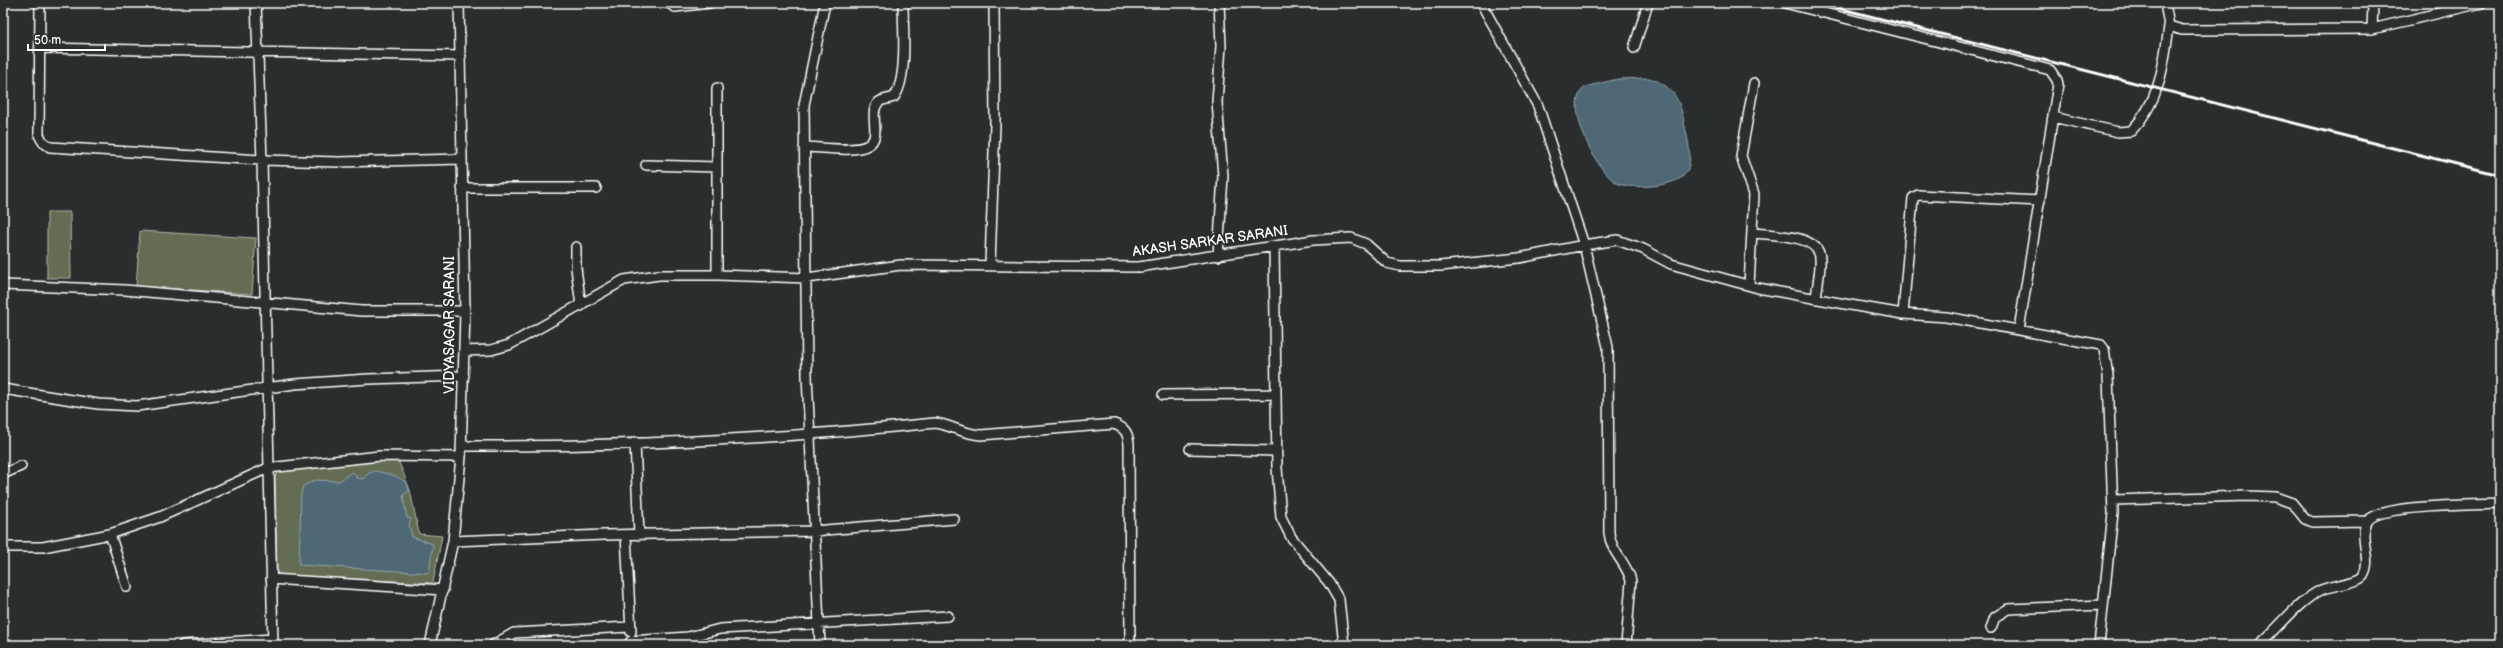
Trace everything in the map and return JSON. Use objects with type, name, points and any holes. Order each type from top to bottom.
[{"type":"street","points":[[40,3],[39,135],[43,142],[50,147],[262,160],[339,162],[462,159]]},
{"type":"street","points":[[183,645],[273,642],[268,468],[268,389],[264,302],[262,160],[256,3]]},
{"type":"street","name":"VIDYASAGAR SARANI","points":[[430,645],[452,545],[461,457],[465,311],[459,3]]},
{"type":"street","points":[[668,3],[675,7],[710,3]]},
{"type":"street","points":[[820,645],[810,435],[804,147],[805,94],[825,3]]},
{"type":"street","points":[[804,147],[854,148],[867,146],[872,143],[874,137],[876,107],[879,102],[894,98],[900,85],[904,46],[903,3]]},
{"type":"street","points":[[990,265],[995,124],[994,3]]},
{"type":"street","points":[[1218,256],[1223,176],[1218,107],[1221,46],[1219,3]]},
{"type":"street","points":[[1481,3],[1538,106],[1584,245],[1608,347],[1609,533],[1612,549],[1629,574],[1626,645]]},
{"type":"street","points":[[1634,48],[1648,3]]},
{"type":"street","points":[[1785,3],[2050,70],[2055,75],[2058,84],[2020,330]]},
{"type":"street","points":[[2053,117],[2118,132],[2131,131],[2158,89],[2164,66],[2169,26],[2165,3]]},
{"type":"street","points":[[2372,29],[2373,3]]},
{"type":"street","points":[[2169,26],[2182,30],[2372,29],[2481,3]]},
{"type":"street","points":[[40,48],[258,54],[460,56]]},
{"type":"street","points":[[1749,285],[1754,194],[1742,163],[1741,156],[1754,83]]},
{"type":"street","points":[[716,275],[717,88]]},
{"type":"street","points":[[646,165],[717,166]]},
{"type":"street","points":[[462,188],[596,188]]},
{"type":"street","points":[[1903,314],[1913,198],[1918,195],[2040,201]]},
{"type":"street","points":[[1752,233],[1797,238],[1816,246],[1820,258],[1816,299]]},
{"type":"street","name":"AKASH SARKAR SARANI","points":[[464,351],[491,350],[509,345],[581,306],[624,280],[659,275],[806,278],[901,265],[1139,267],[1218,256],[1274,246],[1351,238],[1366,244],[1387,263],[1416,267],[1519,258],[1617,240],[1626,242],[1671,264],[1749,285],[1816,299],[1903,314],[1946,317],[2094,342],[2104,349],[2113,500]]},
{"type":"street","points":[[1274,246],[1276,451],[1278,493],[1284,526],[1329,583],[1339,600],[1344,645]]},
{"type":"street","points":[[576,247],[576,273],[581,306]]},
{"type":"street","points":[[3,285],[125,290],[362,311],[465,311]]},
{"type":"street","points":[[3,389],[51,398],[120,406],[191,400],[268,389],[368,379],[464,376]]},
{"type":"street","points":[[1163,395],[1276,394]]},
{"type":"street","points":[[461,446],[529,446],[810,435],[934,423],[947,424],[968,434],[980,435],[1094,425],[1114,424],[1121,426],[1128,433],[1129,444],[1130,645]]},
{"type":"street","points":[[635,442],[639,535]]},
{"type":"street","points":[[1190,449],[1276,451]]},
{"type":"street","points":[[3,547],[43,547],[110,534],[160,517],[268,468],[380,456],[461,457]]},
{"type":"street","points":[[3,474],[22,466]]},
{"type":"street","points":[[2099,645],[2113,500],[2247,496],[2275,497],[2292,503],[2305,519],[2312,522],[2367,521]]},
{"type":"street","points":[[2262,645],[2316,592],[2331,585],[2358,580],[2363,576],[2367,565],[2364,530],[2367,521],[2372,516],[2390,510],[2500,504]]},
{"type":"street","points":[[452,545],[626,535],[814,531],[954,519]]},
{"type":"street","points":[[110,534],[127,587]]},
{"type":"street","points":[[626,535],[631,643],[688,637],[720,629],[818,622],[948,616]]},
{"type":"street","points":[[272,579],[443,590]]},
{"type":"street","points":[[1991,628],[1995,616],[2008,609],[2103,605]]},
{"type":"street","points":[[493,645],[514,633],[630,627]]},
{"type":"green space","points":[[47,212],[70,212],[71,278],[47,278]]},
{"type":"green space","points":[[140,231],[256,238],[252,294],[136,286]]},
{"type":"green space","points":[[398,460],[410,490],[419,534],[442,536],[433,583],[277,575],[275,476],[279,472],[288,468]]},
{"type":"water","points":[[1649,78],[1657,81],[1669,89],[1674,94],[1680,106],[1690,155],[1688,168],[1686,173],[1681,178],[1664,184],[1642,187],[1623,185],[1617,183],[1609,177],[1594,157],[1582,131],[1577,107],[1578,98],[1584,87],[1618,79]]},
{"type":"water","points":[[376,471],[396,476],[408,486],[409,491],[403,495],[407,518],[411,519],[409,525],[412,537],[433,544],[429,573],[299,565],[301,494],[303,486],[315,480],[339,481],[352,472],[355,474],[356,478],[363,479],[369,473]]},
{"type":"railway","points":[[1818,3],[2500,175]]}]
